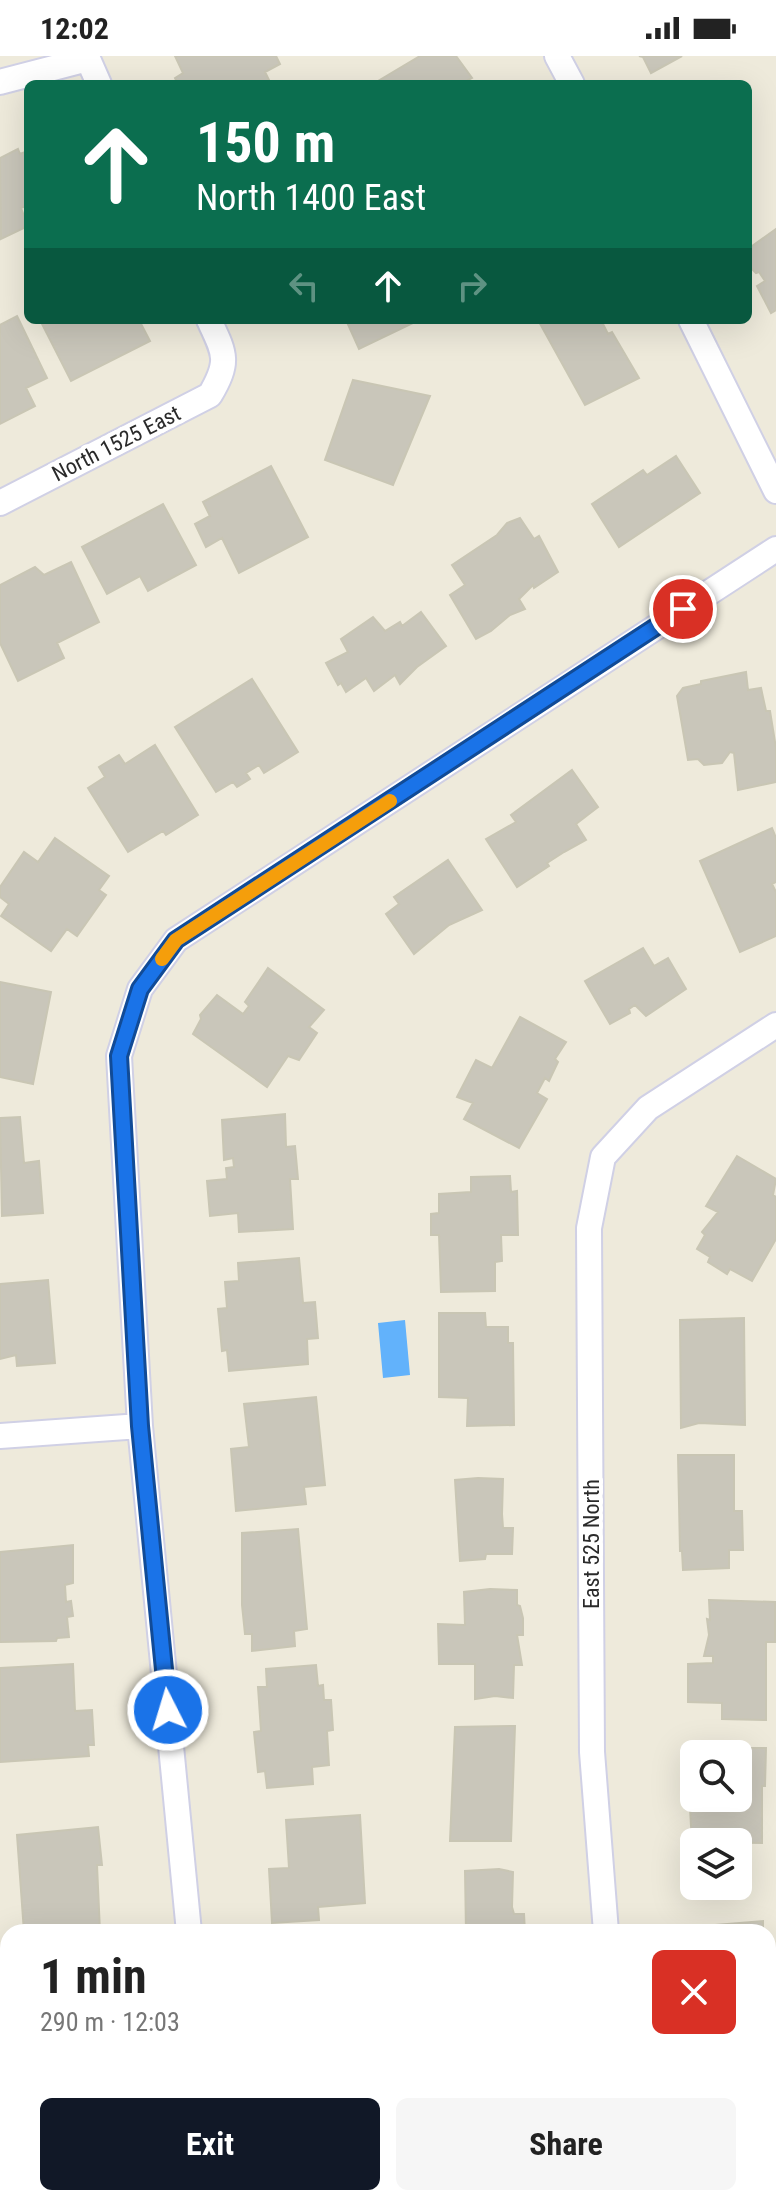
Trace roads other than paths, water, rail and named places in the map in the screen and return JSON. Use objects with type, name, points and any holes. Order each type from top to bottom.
[{"type":"street","points":[[557,56],[570,80]]},
{"type":"street","points":[[0,82],[88,59],[97,80]]},
{"type":"street","name":"North 1525 East","points":[[0,503],[210,395],[222,374],[226,354],[211,324]]},
{"type":"street","points":[[693,324],[776,491]]},
{"type":"street","points":[[188,1924],[140,1426],[119,1056],[140,989],[176,940],[776,549]]},
{"type":"street","name":"East 525 North","points":[[605,1924],[592,1752],[589,1228],[603,1157],[648,1108],[776,1025]]},
{"type":"street","points":[[0,1436],[140,1426]]},
{"type":"water","points":[[405,1320],[410,1375],[383,1378],[378,1323]]}]
